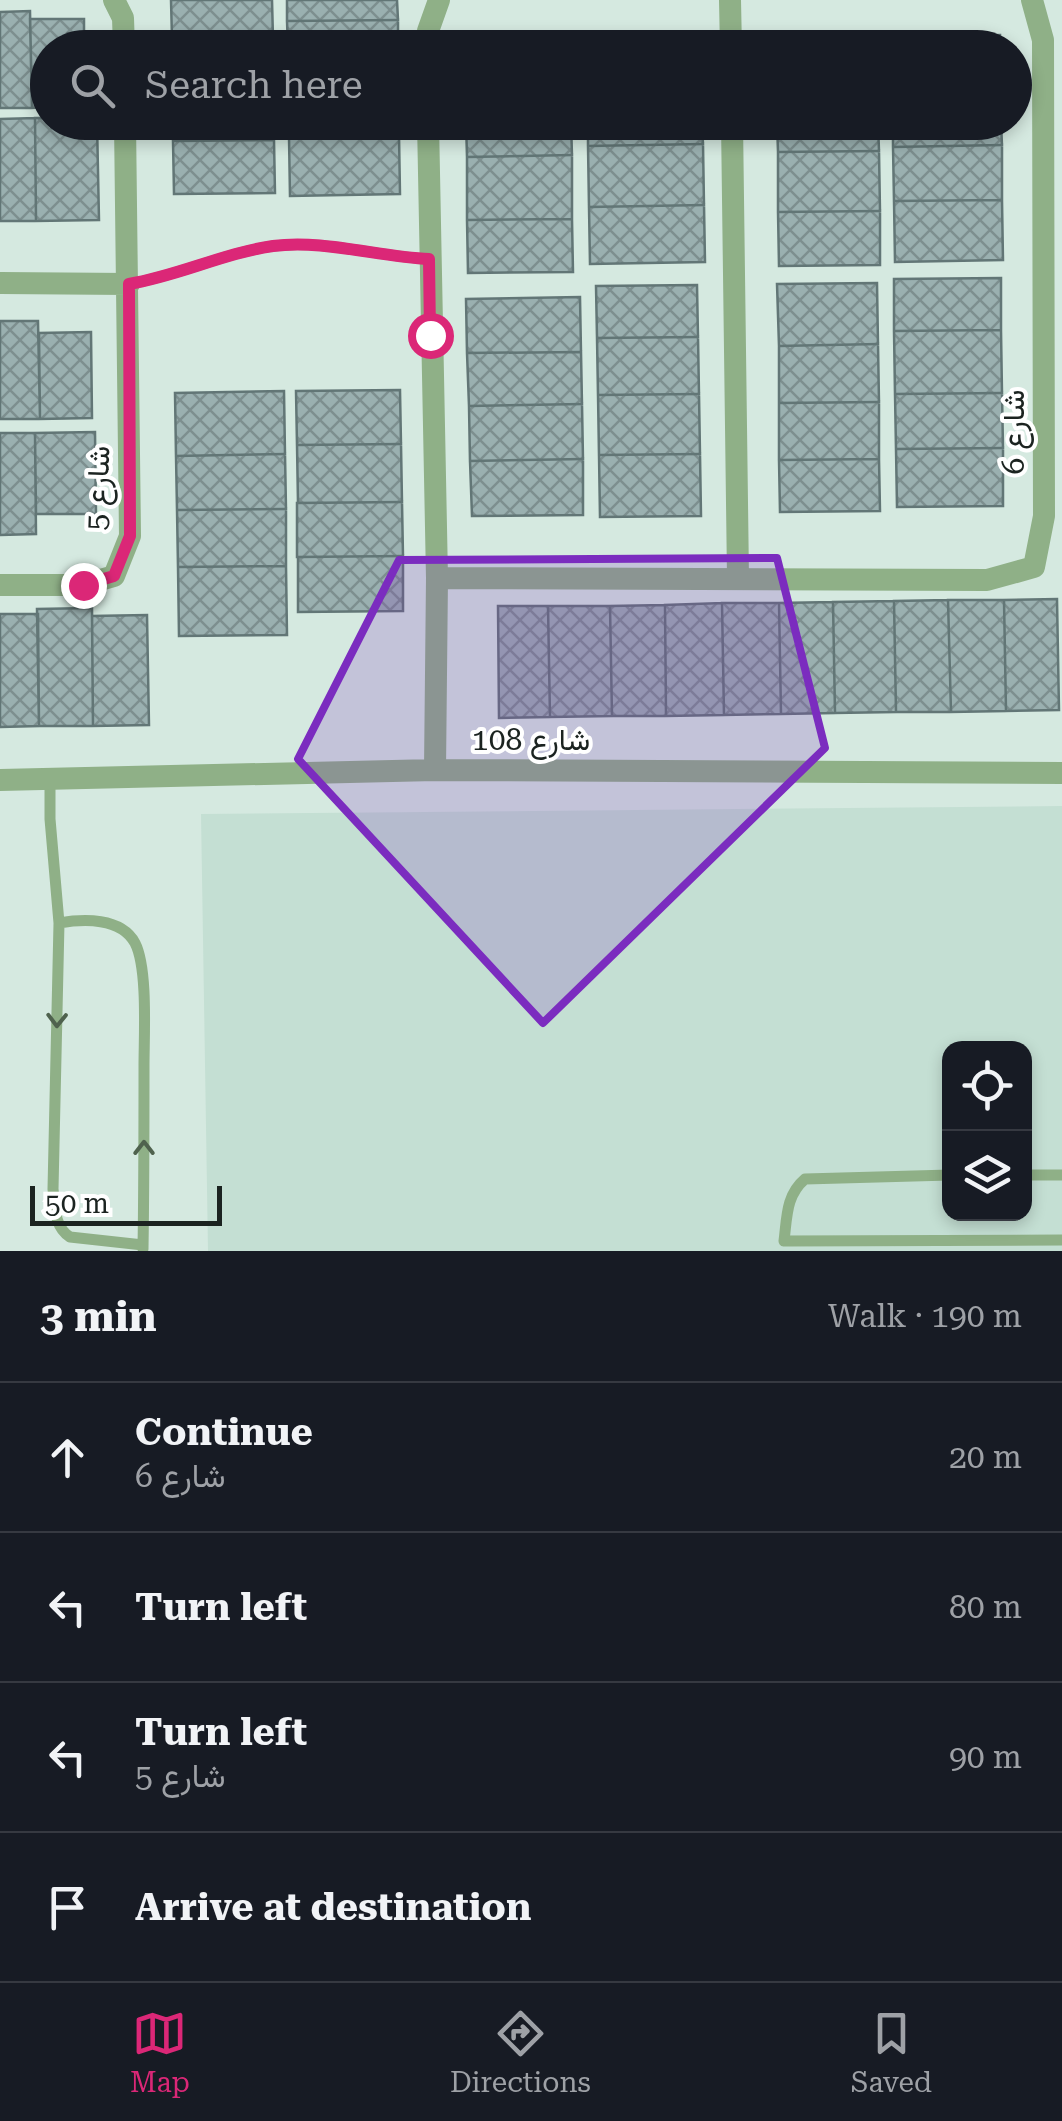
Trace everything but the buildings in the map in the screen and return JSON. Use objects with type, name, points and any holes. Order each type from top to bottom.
[{"type":"street","points":[[114,0],[123,18],[123,30]]},
{"type":"street","points":[[428,30],[439,0]]},
{"type":"street","points":[[730,0],[731,30]]},
{"type":"street","name":"شارع 6","points":[[437,578],[987,580],[1034,566],[1044,516],[1044,476],[1042,40],[1032,0]]},
{"type":"street","name":"شارع 5","points":[[0,586],[83,585],[114,576],[130,536],[126,140]]},
{"type":"street","points":[[428,140],[437,578],[434,770]]},
{"type":"street","points":[[732,140],[738,578]]},
{"type":"street","points":[[0,283],[129,284]]},
{"type":"street","name":"شارع 108","points":[[0,780],[434,770],[1062,772]]},
{"type":"lane","points":[[129,284],[274,246],[321,246],[387,257],[429,259]]},
{"type":"lane","points":[[50,779],[59,923],[53,1189],[57,1219],[70,1238],[143,1248],[144,1013],[140,958],[125,931],[92,920],[59,923]]},
{"type":"lane","points":[[1032,1175],[1062,1175]]},
{"type":"lane","points":[[942,1176],[806,1179],[792,1192],[784,1246],[1062,1240]]},
{"type":"highlighted area","points":[[777,558],[825,748],[543,1023],[298,759],[399,560]]},
{"type":"shaded area","points":[[1062,806],[1062,1251],[208,1251],[201,814]]},
{"type":"route","points":[[83,585],[114,576],[130,536],[129,284],[274,246],[321,246],[387,257],[429,259],[430,335]]}]
